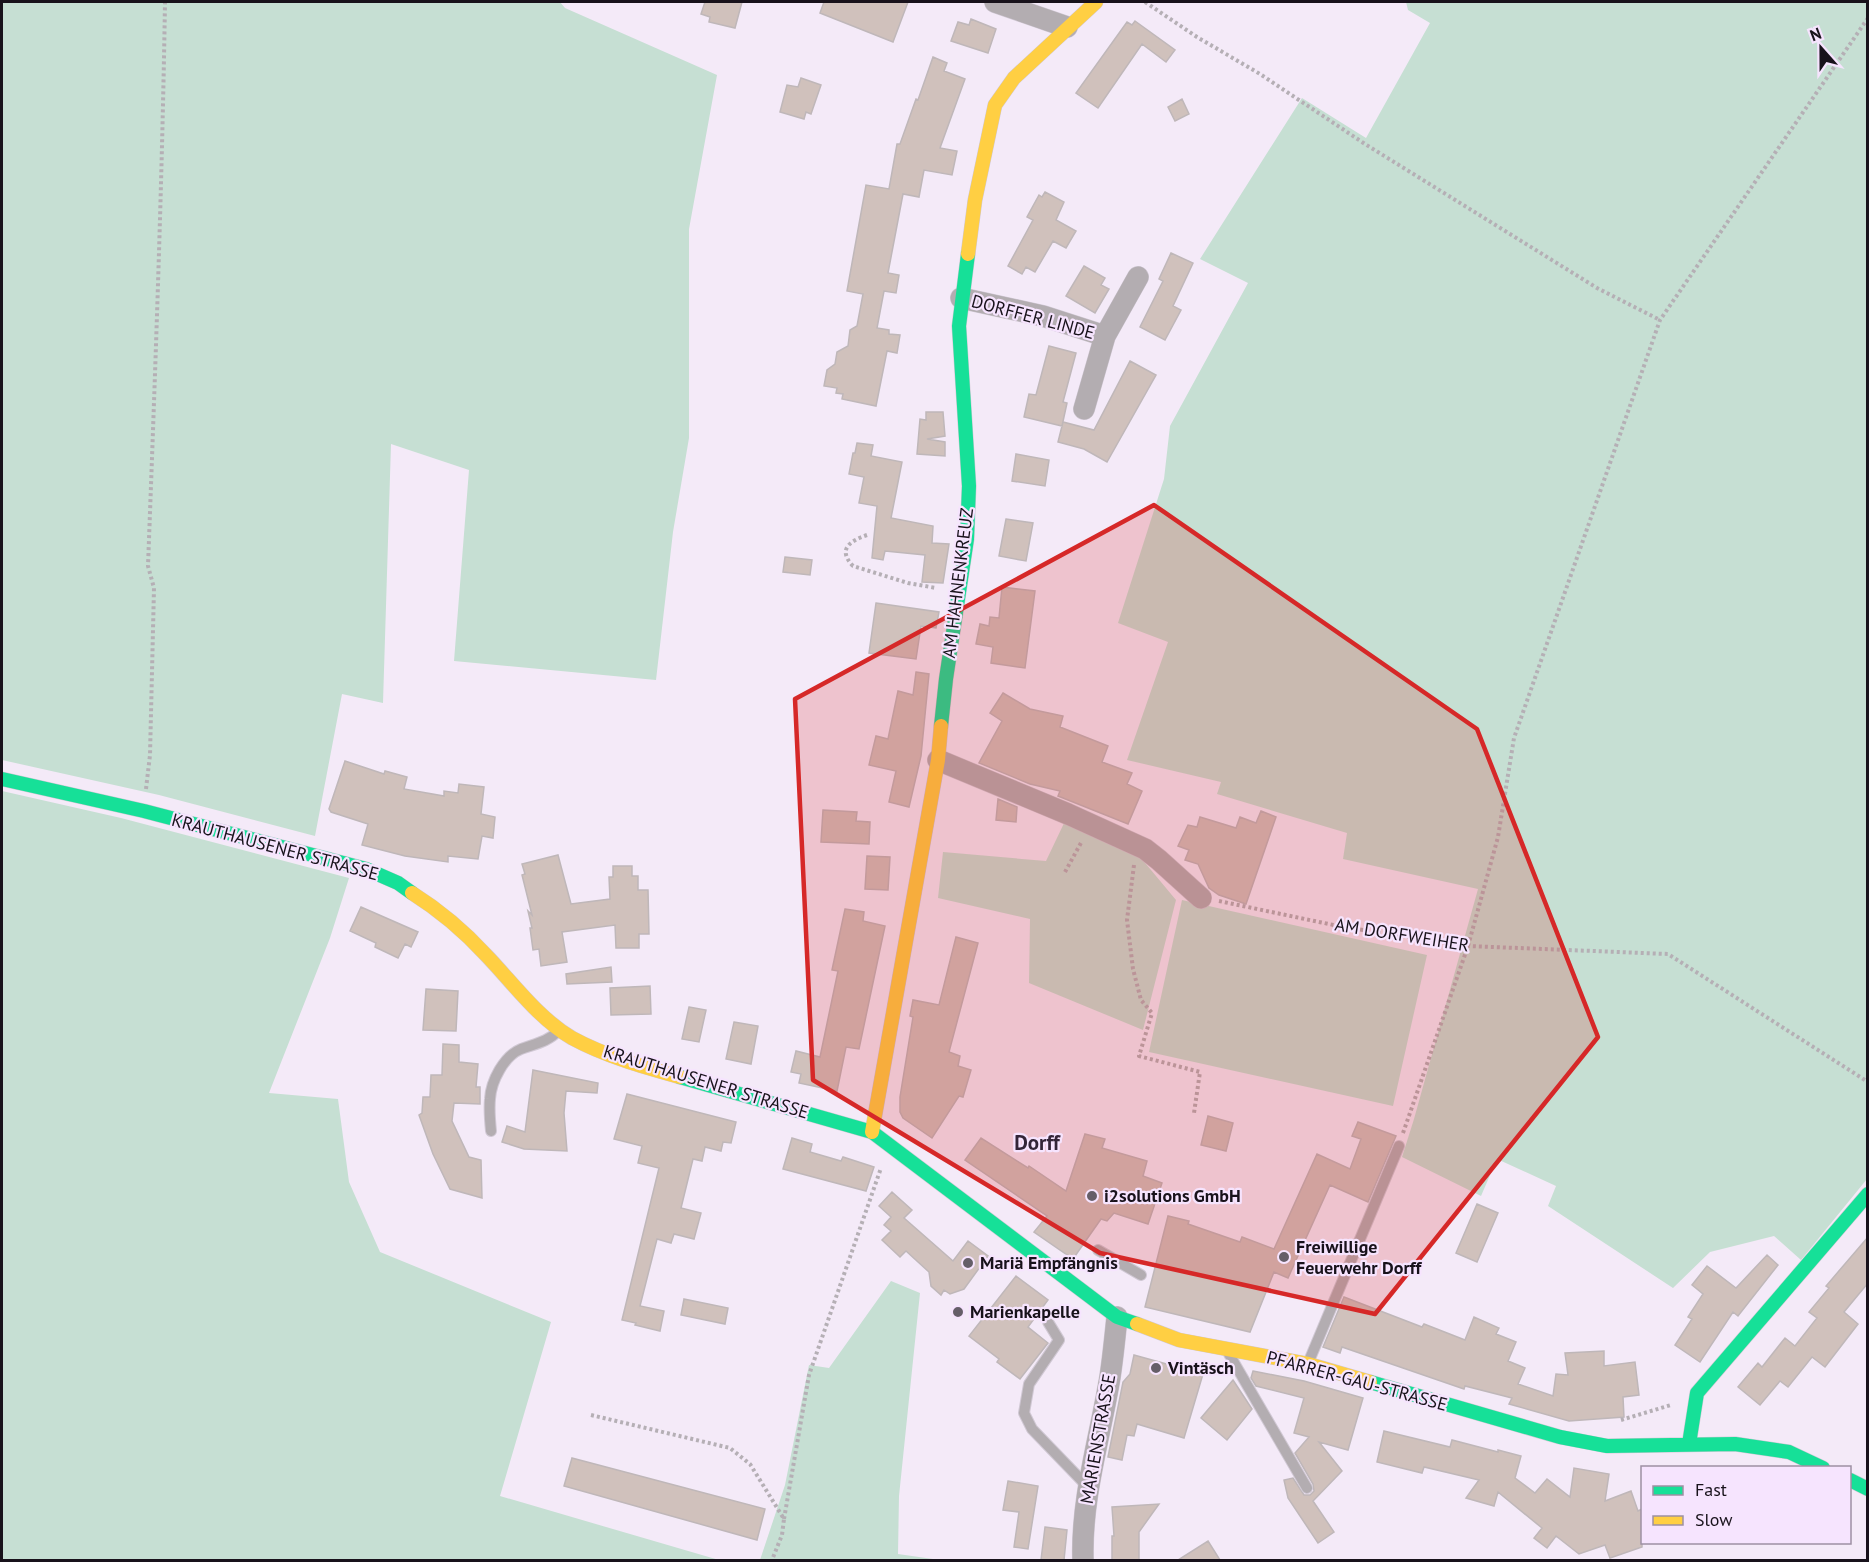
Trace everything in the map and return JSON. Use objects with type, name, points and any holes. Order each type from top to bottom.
[{"type":"street","points":[[995,2],[1067,27]]},
{"type":"street","name":"AM HAHNENKREUZ","points":[[872,1132],[938,760],[946,679],[967,539],[969,486],[959,336],[961,298],[975,200],[995,105],[1014,78],[1096,2]]},
{"type":"street","name":"DORFFER LINDE","points":[[1084,409],[1105,336],[1138,277]]},
{"type":"street","name":"DORFFER LINDE","points":[[961,298],[1043,316],[1105,336]]},
{"type":"street","points":[[938,760],[1068,814],[1144,849],[1160,860],[1201,898]]},
{"type":"street","name":"KRAUTHAUSENER STRASSE","points":[[2,779],[144,811],[366,869],[390,879],[436,908],[484,952],[537,1010],[571,1037],[613,1056],[652,1069],[872,1132]]},
{"type":"street","name":"PFARRER-GAU-STRASSE","points":[[872,1132],[1117,1317],[1179,1340],[1308,1364],[1560,1437],[1607,1446],[1735,1444],[1789,1452],[1821,1466]]},
{"type":"street","points":[[1689,1444],[1697,1393],[1868,1194]]},
{"type":"street","name":"MARIENSTRASSE","points":[[1083,1560],[1082,1534],[1088,1487],[1110,1376],[1117,1317]]},
{"type":"street","points":[[1851,1480],[1868,1489]]},
{"type":"lane","points":[[491,1131],[490,1098],[501,1068],[518,1051],[547,1040],[561,1029]]},
{"type":"lane","points":[[1308,1364],[1399,1146]]},
{"type":"lane","points":[[1098,1250],[1141,1275]]},
{"type":"lane","points":[[1048,1322],[1059,1340],[1029,1384],[1024,1413],[1032,1429],[1088,1487]]},
{"type":"lane","points":[[1226,1348],[1307,1488]]},
{"type":"path","points":[[145,798],[150,755],[154,588],[148,566],[163,147],[165,2]]},
{"type":"path","points":[[1145,2],[1197,37],[1260,74],[1365,144],[1597,288],[1660,320]]},
{"type":"path","points":[[1399,1146],[1468,946],[1498,837],[1514,738],[1660,320],[1868,18]]},
{"type":"path","points":[[867,535],[848,545],[846,553],[853,566],[908,583],[959,592]]},
{"type":"path","points":[[1065,872],[1084,838]]},
{"type":"path","points":[[1134,864],[1127,920],[1133,969],[1141,1000],[1152,1013],[1139,1056],[1200,1072],[1194,1113]]},
{"type":"path","name":"AM DORFWEIHER","points":[[1201,898],[1342,927],[1468,946],[1668,954],[1868,1082]]},
{"type":"path","points":[[772,1560],[782,1535],[809,1376],[891,1145]]},
{"type":"path","points":[[1614,1422],[1670,1406],[1705,1385]]},
{"type":"path","points":[[591,1415],[730,1448],[750,1464],[784,1519]]},
{"type":"highlighted area","points":[[1154,505],[1477,729],[1598,1037],[1375,1314],[1100,1253],[813,1080],[795,699]]},
{"type":"green space","points":[[2,2],[560,2],[565,8],[717,75],[689,229],[689,438],[673,532],[656,680],[454,661],[469,470],[391,444],[383,703],[342,694],[315,836],[159,795],[2,760]]},
{"type":"green space","points":[[1406,2],[1867,2],[1867,1179],[1801,1260],[1774,1236],[1710,1252],[1673,1288],[1548,1206],[1556,1186],[1497,1159],[1481,1196],[1402,1157],[1478,889],[1343,859],[1347,833],[1217,794],[1221,782],[1127,760],[1168,642],[1118,623],[1164,479],[1170,426],[1248,283],[1200,259],[1302,98],[1366,138],[1430,23],[1408,10]]},
{"type":"green space","points":[[2,791],[121,818],[349,878],[330,938],[269,1093],[338,1099],[349,1182],[380,1252],[551,1322],[500,1496],[719,1560],[2,1560]]},
{"type":"green space","points":[[1066,819],[1136,852],[1176,900],[1143,1030],[1029,983],[1030,919],[938,898],[943,852],[1046,861]]},
{"type":"green space","points":[[1182,900],[1427,955],[1393,1106],[1149,1052]]},
{"type":"green space","points":[[891,1281],[920,1293],[899,1496],[898,1554],[940,1560],[760,1560],[785,1485],[809,1365],[829,1368]]},
{"type":"building","points":[[705,2],[742,2],[735,28],[709,22],[710,17],[701,14]]},
{"type":"building","points":[[824,2],[908,2],[893,42],[820,13]]},
{"type":"building","points":[[971,19],[996,29],[988,53],[951,41],[958,22],[969,25]]},
{"type":"building","points":[[1135,21],[1175,50],[1166,62],[1142,44],[1098,108],[1076,93],[1127,22],[1132,25]]},
{"type":"building","points":[[933,57],[947,63],[944,71],[965,79],[940,148],[957,151],[952,175],[924,170],[919,197],[903,194],[888,273],[899,275],[896,293],[884,291],[877,328],[889,330],[889,334],[900,335],[897,353],[887,351],[876,406],[842,399],[843,394],[836,393],[837,388],[824,386],[827,370],[835,364],[837,352],[848,346],[850,330],[857,326],[863,294],[847,291],[866,185],[889,189],[897,144],[900,144]]},
{"type":"building","points":[[801,78],[821,85],[811,114],[806,112],[804,119],[780,112],[787,85],[798,87]]},
{"type":"building","points":[[1182,99],[1189,114],[1175,121],[1168,107]]},
{"type":"building","points":[[1045,192],[1064,202],[1056,220],[1076,231],[1066,248],[1053,241],[1035,272],[1026,267],[1022,274],[1008,266],[1033,220],[1027,217],[1039,195],[1042,197]]},
{"type":"building","points":[[1171,253],[1193,263],[1173,306],[1181,310],[1165,340],[1140,327],[1163,281],[1159,279]]},
{"type":"building","points":[[1084,266],[1105,278],[1101,285],[1109,289],[1095,313],[1066,296]]},
{"type":"building","points":[[1049,346],[1076,353],[1063,402],[1067,403],[1062,426],[1024,417],[1029,394],[1036,395]]},
{"type":"building","points":[[1130,361],[1156,375],[1107,462],[1084,449],[1058,442],[1063,422],[1094,430]]},
{"type":"building","points":[[926,412],[943,412],[945,436],[927,439],[945,442],[945,456],[917,454],[920,419],[926,420]]},
{"type":"building","points":[[857,443],[873,445],[871,456],[902,462],[891,518],[933,526],[932,543],[949,544],[943,583],[922,582],[925,555],[885,551],[883,560],[872,558],[877,506],[859,503],[864,477],[849,474]]},
{"type":"building","points":[[1016,454],[1049,460],[1045,486],[1012,481]]},
{"type":"building","points":[[1006,519],[1033,523],[1026,561],[999,556]]},
{"type":"building","points":[[785,557],[812,560],[810,575],[783,572]]},
{"type":"building","points":[[1002,587],[1035,591],[1025,668],[991,663],[993,647],[976,644],[980,624],[989,626],[990,617],[999,618]]},
{"type":"building","points":[[876,603],[939,612],[936,628],[921,626],[916,659],[869,653]]},
{"type":"building","points":[[916,672],[929,674],[921,756],[909,807],[889,802],[896,771],[869,765],[876,736],[888,739],[898,691],[913,695]]},
{"type":"building","points":[[1003,693],[1030,709],[1063,716],[1060,727],[1108,746],[1102,762],[1132,773],[1127,784],[1142,791],[1128,824],[1058,796],[1060,791],[1030,784],[979,763],[1002,721],[990,713]]},
{"type":"building","points":[[345,761],[384,774],[385,771],[407,777],[404,789],[444,796],[444,791],[458,793],[459,784],[484,787],[481,814],[495,817],[493,838],[482,836],[478,859],[448,856],[448,862],[405,856],[362,845],[368,824],[331,812],[329,809]]},
{"type":"building","points":[[998,799],[1017,807],[1016,822],[996,820]]},
{"type":"building","points":[[823,810],[857,812],[856,821],[870,822],[869,844],[821,842]]},
{"type":"building","points":[[1261,811],[1276,817],[1246,904],[1219,895],[1209,888],[1198,864],[1185,860],[1189,850],[1178,846],[1188,825],[1197,827],[1200,817],[1236,828],[1240,817],[1256,823]]},
{"type":"building","points":[[558,855],[571,904],[610,899],[609,877],[613,877],[613,866],[632,866],[632,876],[638,876],[638,890],[648,890],[649,934],[639,934],[639,948],[616,948],[615,925],[562,932],[567,962],[541,966],[539,949],[533,950],[530,928],[532,928],[528,911],[532,915],[522,875],[525,874],[522,864]]},
{"type":"building","points":[[867,856],[890,857],[888,890],[865,889]]},
{"type":"building","points":[[361,907],[418,932],[411,947],[405,944],[398,958],[375,947],[376,943],[350,931]]},
{"type":"building","points":[[845,909],[864,912],[863,921],[885,926],[859,1049],[846,1047],[837,1091],[799,1083],[801,1074],[791,1072],[796,1051],[820,1057],[838,971],[832,970]]},
{"type":"building","points":[[956,937],[978,943],[949,1052],[960,1056],[958,1066],[971,1070],[963,1097],[959,1096],[932,1138],[903,1118],[900,1112],[900,1097],[913,1017],[910,1016],[913,1000],[939,1005]]},
{"type":"building","points":[[611,967],[612,982],[567,984],[566,974]]},
{"type":"building","points":[[650,986],[651,1014],[611,1015],[610,988]]},
{"type":"building","points":[[426,989],[458,991],[456,1031],[423,1030]]},
{"type":"building","points":[[689,1007],[706,1010],[699,1042],[682,1039]]},
{"type":"building","points":[[734,1022],[758,1026],[751,1064],[726,1059]]},
{"type":"building","points":[[443,1044],[459,1045],[459,1062],[478,1064],[476,1087],[480,1087],[480,1104],[454,1103],[452,1121],[469,1157],[481,1160],[482,1198],[450,1189],[433,1154],[419,1115],[422,1113],[423,1097],[430,1097],[431,1075],[442,1075]]},
{"type":"building","points":[[533,1070],[598,1083],[597,1093],[566,1091],[564,1113],[567,1151],[524,1149],[502,1142],[507,1126],[525,1132]]},
{"type":"building","points":[[627,1094],[736,1122],[731,1143],[723,1142],[721,1151],[705,1147],[702,1161],[693,1159],[681,1208],[701,1213],[694,1239],[674,1234],[671,1243],[657,1239],[640,1306],[664,1311],[660,1331],[622,1320],[659,1168],[638,1163],[642,1146],[614,1139]]},
{"type":"building","points":[[1208,1116],[1233,1123],[1226,1151],[1201,1145]]},
{"type":"building","points":[[1358,1122],[1396,1136],[1368,1202],[1330,1185],[1288,1278],[1274,1272],[1250,1332],[1145,1307],[1168,1216],[1189,1221],[1188,1224],[1240,1242],[1242,1237],[1274,1249],[1317,1154],[1350,1169],[1361,1139],[1352,1136]]},
{"type":"building","points":[[1085,1134],[1105,1139],[1102,1148],[1147,1161],[1143,1176],[1162,1183],[1148,1224],[1114,1213],[1107,1221],[1101,1219],[1073,1259],[1034,1232],[1047,1216],[965,1160],[981,1138],[1066,1191]]},
{"type":"building","points":[[792,1138],[812,1144],[810,1152],[841,1161],[843,1157],[874,1167],[866,1191],[783,1169]]},
{"type":"building","points":[[892,1192],[912,1210],[904,1218],[953,1261],[968,1241],[988,1256],[964,1289],[950,1294],[944,1290],[941,1295],[931,1286],[929,1272],[906,1251],[900,1257],[882,1240],[891,1231],[884,1225],[891,1217],[879,1206]]},
{"type":"building","points":[[1477,1204],[1498,1213],[1477,1262],[1456,1253]]},
{"type":"building","points":[[1868,1237],[1868,1283],[1844,1312],[1858,1324],[1825,1367],[1812,1357],[1788,1387],[1780,1381],[1760,1405],[1738,1387],[1758,1363],[1762,1367],[1785,1338],[1795,1346],[1817,1318],[1809,1312],[1829,1288],[1826,1286]]},
{"type":"building","points":[[1767,1255],[1778,1265],[1738,1316],[1733,1312],[1700,1362],[1675,1345],[1692,1319],[1688,1317],[1703,1294],[1692,1285],[1707,1266],[1736,1288]]},
{"type":"building","points":[[1016,1276],[1048,1300],[1028,1327],[1048,1343],[1020,1379],[997,1362],[999,1359],[969,1336]]},
{"type":"building","points":[[1344,1297],[1422,1327],[1424,1324],[1465,1340],[1474,1317],[1499,1328],[1496,1334],[1516,1342],[1508,1361],[1525,1368],[1518,1384],[1553,1396],[1556,1374],[1568,1375],[1565,1353],[1604,1351],[1604,1366],[1635,1362],[1639,1395],[1623,1397],[1624,1417],[1569,1421],[1509,1404],[1512,1398],[1465,1386],[1464,1389],[1342,1347],[1340,1353],[1323,1347]]},
{"type":"building","points":[[684,1299],[728,1308],[725,1324],[681,1315]]},
{"type":"building","points":[[1134,1355],[1203,1374],[1184,1438],[1137,1424],[1134,1436],[1127,1435],[1122,1460],[1108,1457],[1123,1382],[1130,1374]]},
{"type":"building","points":[[1253,1371],[1304,1381],[1363,1398],[1348,1450],[1319,1442],[1342,1471],[1313,1501],[1334,1532],[1318,1543],[1288,1498],[1284,1480],[1293,1478],[1304,1495],[1310,1495],[1314,1491],[1313,1484],[1295,1453],[1309,1437],[1294,1433],[1304,1398],[1256,1386],[1251,1378]]},
{"type":"building","points":[[1233,1380],[1252,1409],[1227,1440],[1201,1418]]},
{"type":"building","points":[[1384,1431],[1450,1447],[1452,1440],[1521,1456],[1515,1478],[1535,1493],[1547,1479],[1570,1497],[1574,1468],[1609,1474],[1605,1501],[1631,1491],[1638,1511],[1641,1510],[1642,1547],[1610,1558],[1605,1545],[1579,1554],[1556,1536],[1547,1548],[1534,1538],[1542,1528],[1498,1492],[1494,1506],[1466,1498],[1479,1480],[1424,1467],[1422,1473],[1377,1462]]},
{"type":"building","points":[[572,1458],[765,1509],[757,1540],[564,1486]]},
{"type":"building","points":[[1008,1481],[1038,1486],[1028,1549],[1014,1547],[1019,1512],[1003,1510]]},
{"type":"building","points":[[1159,1504],[1139,1532],[1139,1560],[1112,1560],[1112,1536],[1114,1536],[1112,1507]]},
{"type":"building","points":[[1045,1527],[1067,1530],[1064,1560],[1041,1560]]},
{"type":"building","points":[[1208,1541],[1220,1560],[1178,1560]]},
{"type":"traffic: fast","points":[[941,726],[967,539],[969,486],[959,326],[968,254]]},
{"type":"traffic: fast","points":[[2,779],[144,811],[366,869],[398,883],[412,893]]},
{"type":"traffic: fast","points":[[680,1077],[872,1132],[1117,1317],[1137,1324]]},
{"type":"traffic: fast","points":[[1689,1444],[1697,1393],[1868,1194]]},
{"type":"traffic: fast","points":[[1370,1382],[1560,1437],[1607,1446],[1735,1444],[1789,1452],[1819,1466]]},
{"type":"traffic: fast","points":[[1851,1480],[1868,1489]]},
{"type":"traffic: slow","points":[[968,254],[975,200],[995,105],[1014,78],[1096,2]]},
{"type":"traffic: slow","points":[[872,1132],[938,760],[941,726]]},
{"type":"traffic: slow","points":[[412,893],[469,938],[526,999],[560,1030],[611,1056],[680,1077]]},
{"type":"traffic: slow","points":[[1137,1324],[1179,1340],[1308,1364],[1370,1382]]},
{"type":"place","name":"i2solutions GmbH","points":[[1092,1196]]},
{"type":"place","name":"Freiwillige Feuerwehr Dorff","points":[[1284,1257]]},
{"type":"place","name":"Mariä Empfängnis","points":[[968,1263]]},
{"type":"place","name":"Marienkapelle","points":[[958,1312]]},
{"type":"place","name":"Vintäsch","points":[[1156,1368]]},
{"type":"district","name":"Dorff","points":[[1037,1143]]}]
